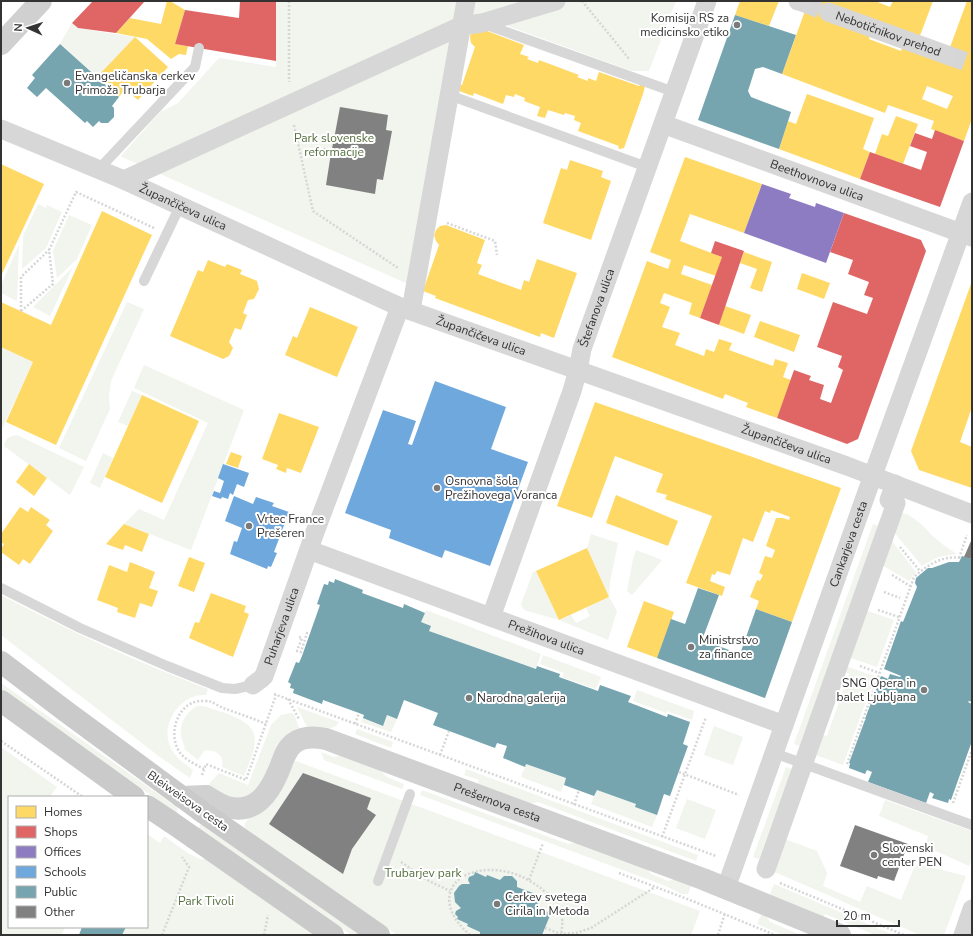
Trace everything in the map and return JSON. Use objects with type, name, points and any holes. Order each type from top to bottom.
[{"type":"main road","points":[[1,44],[42,1]]},
{"type":"main road","name":"Bleiweisova cesta","points":[[1,662],[182,797],[204,804],[379,935]]},
{"type":"main road","points":[[1,701],[133,796]]},
{"type":"main road","name":"Prešernova cesta","points":[[204,804],[220,804],[228,808],[241,808],[253,805],[265,797],[272,787],[286,753],[293,743],[298,740],[308,738],[326,739],[726,888],[840,935]]},
{"type":"main road","points":[[148,807],[171,822],[187,847],[333,935]]},
{"type":"street","points":[[406,308],[417,277],[466,1]]},
{"type":"street","points":[[124,180],[461,26],[482,23],[556,1]]},
{"type":"street","name":"Štefanova ulica","points":[[491,616],[572,391],[582,349],[707,1]]},
{"type":"street","name":"Nebotičnikov prehod","points":[[828,12],[947,55]]},
{"type":"street","name":"Beethovnova ulica","points":[[663,124],[966,235]]},
{"type":"street","name":"Župančičeva ulica","points":[[1,129],[124,180],[406,308],[873,475],[972,514]]},
{"type":"street","name":"Cankarjeva cesta","points":[[726,888],[873,475],[966,235],[972,202]]},
{"type":"street","name":"Puharjeva ulica","points":[[253,685],[264,676],[309,550],[406,308]]},
{"type":"street","points":[[772,875],[803,764],[896,503],[889,500],[895,484]]},
{"type":"street","name":"Prežihova ulica","points":[[309,550],[784,725]]},
{"type":"street","points":[[962,935],[972,908]]},
{"type":"lane","points":[[482,23],[674,92]]},
{"type":"lane","points":[[98,170],[195,67],[199,48]]},
{"type":"lane","points":[[449,95],[647,167]]},
{"type":"lane","points":[[144,281],[180,206]]},
{"type":"lane","name":"Puharjeva ulica","points":[[1,588],[80,628],[222,688],[235,689],[253,685]]},
{"type":"lane","points":[[774,754],[972,826]]},
{"type":"lane","points":[[378,880],[410,794]]},
{"type":"path","points":[[289,1],[289,104],[313,211],[396,267],[417,277]]},
{"type":"path","points":[[49,250],[53,284],[21,311],[21,277],[49,250],[76,192],[167,234]]},
{"type":"path","points":[[428,216],[495,241],[496,255]]},
{"type":"path","points":[[886,530],[920,571]]},
{"type":"path","points":[[845,769],[914,576],[930,564],[939,560],[960,558],[967,535]]},
{"type":"path","points":[[886,593],[900,598]]},
{"type":"path","points":[[295,636],[302,638],[297,651],[301,652],[309,633],[302,631]]},
{"type":"path","points":[[266,724],[209,701],[196,702],[182,711],[176,721],[174,736],[182,755],[196,765],[204,769],[206,764],[246,780],[266,724],[276,695]]},
{"type":"path","name":"Prešernova cesta","points":[[300,720],[288,699],[712,855]]},
{"type":"path","points":[[662,837],[713,699]]},
{"type":"path","points":[[355,724],[359,713]]},
{"type":"path","points":[[440,755],[449,731]]},
{"type":"path","points":[[1,741],[82,796]]},
{"type":"path","points":[[952,807],[972,750]]},
{"type":"path","points":[[679,772],[757,802]]},
{"type":"path","points":[[574,805],[579,790]]},
{"type":"path","points":[[529,880],[543,843]]},
{"type":"path","points":[[162,935],[189,867],[187,847]]},
{"type":"path","points":[[388,854],[412,868],[426,880],[450,891]]},
{"type":"path","points":[[470,935],[458,924],[453,916],[450,902],[450,891],[452,886],[460,878],[475,872],[499,871],[508,872],[529,880],[557,903],[561,909],[562,915],[561,935]]},
{"type":"path","points":[[772,875],[904,935]]},
{"type":"path","points":[[545,928],[561,935],[576,933],[591,928],[656,887]]},
{"type":"path","points":[[695,902],[775,935]]},
{"type":"path","points":[[718,935],[725,914]]},
{"type":"green space","name":"Park slovenske reformacije","points":[[276,1],[676,1],[649,71],[632,71],[508,26],[456,9],[408,284],[121,156],[162,110],[163,111],[178,103],[219,58],[276,67]]},
{"type":"green space","points":[[72,23],[78,28],[135,37],[97,77],[60,44]]},
{"type":"green space","points":[[38,204],[46,208],[47,205],[62,212],[46,248],[22,269],[23,236]]},
{"type":"green space","points":[[69,215],[92,225],[77,259],[57,278],[53,251]]},
{"type":"green space","points":[[19,245],[17,301],[1,293],[1,285]]},
{"type":"green space","points":[[73,267],[50,316],[33,307]]},
{"type":"green space","points":[[127,302],[144,309],[111,381],[109,396],[110,409],[86,461],[59,448]]},
{"type":"green space","points":[[1,347],[33,362],[1,431]]},
{"type":"green space","points":[[144,365],[244,410],[191,550],[124,524],[139,509],[164,520],[208,423],[134,388]]},
{"type":"green space","points":[[132,391],[142,395],[128,426],[118,422]]},
{"type":"green space","points":[[17,435],[84,467],[70,495],[4,446],[8,438]]},
{"type":"green space","points":[[103,453],[113,458],[100,488],[90,483]]},
{"type":"green space","points":[[902,513],[912,517],[939,541],[957,554],[938,557],[922,566],[894,532]]},
{"type":"green space","points":[[873,524],[879,526],[800,746],[794,744]]},
{"type":"green space","points":[[591,534],[618,543],[610,582],[609,597],[587,548]]},
{"type":"green space","points":[[891,540],[916,572],[909,581],[882,565]]},
{"type":"green space","points":[[636,550],[662,560],[632,595],[627,591]]},
{"type":"green space","points":[[536,571],[559,620],[524,610],[521,604],[533,572]]},
{"type":"green space","points":[[1,595],[103,645],[208,689],[206,695],[188,699],[181,704],[170,719],[168,728],[168,737],[172,750],[180,760],[193,770],[190,778],[160,757],[1,635]]},
{"type":"green space","points":[[609,597],[617,611],[608,640],[559,620],[571,615],[576,623],[590,616],[586,608]]},
{"type":"green space","points":[[426,610],[541,654],[536,669],[429,631],[421,622]]},
{"type":"green space","points":[[865,610],[894,620],[877,667],[848,657]]},
{"type":"green space","points":[[543,655],[601,677],[596,689],[562,677],[564,673],[540,664]]},
{"type":"green space","points":[[845,666],[875,676],[843,765],[813,754],[820,734],[827,736],[849,674],[843,671]]},
{"type":"green space","points":[[1,683],[178,808],[176,813],[1,689]]},
{"type":"green space","points":[[637,690],[694,711],[692,720],[667,711],[666,713],[633,701]]},
{"type":"green space","points":[[197,706],[207,707],[237,718],[250,727],[254,733],[255,745],[244,776],[222,767],[223,763],[221,756],[215,752],[204,751],[198,760],[184,749],[185,747],[181,735],[182,724],[188,714]]},
{"type":"green space","points":[[297,707],[339,722],[333,727],[325,729],[307,727]]},
{"type":"green space","points":[[291,713],[294,714],[299,728],[290,732],[286,736],[256,794],[233,800],[207,790],[210,783],[219,773],[248,785],[271,725],[281,715]]},
{"type":"green space","points":[[364,715],[384,722],[387,715],[397,719],[391,732],[361,722]]},
{"type":"green space","points":[[714,726],[743,737],[733,765],[704,755]]},
{"type":"green space","points":[[357,729],[393,742],[391,748],[355,734]]},
{"type":"green space","points":[[1,747],[57,787],[51,795],[52,796],[8,796],[8,928],[65,928],[62,935],[1,935]]},
{"type":"green space","points":[[321,752],[334,757],[344,755],[378,768],[387,777],[404,784],[402,789],[324,760]]},
{"type":"green space","name":"Trubarjev park","points":[[293,760],[700,911],[691,935],[397,935],[248,832],[245,828],[246,822]]},
{"type":"green space","points":[[526,764],[566,778],[561,792],[521,777]]},
{"type":"green space","points":[[786,767],[792,769],[759,859],[753,857]]},
{"type":"green space","points":[[466,769],[698,855],[696,861],[538,802],[526,805],[477,786],[479,780],[464,775]]},
{"type":"green space","points":[[422,790],[568,844],[579,841],[645,866],[651,874],[668,881],[678,878],[692,883],[688,894],[681,894],[666,886],[420,795]]},
{"type":"green space","points":[[597,790],[636,804],[635,807],[657,815],[652,827],[591,804]]},
{"type":"green space","points":[[687,799],[716,810],[705,839],[676,828]]},
{"type":"green space","points":[[885,800],[972,831],[972,858],[969,866],[927,847],[926,844],[928,836],[879,816]]},
{"type":"green space","points":[[201,824],[360,935],[351,935],[198,829]]},
{"type":"green space","name":"Park Tivoli","points":[[148,835],[160,843],[164,836],[189,854],[203,860],[204,858],[315,935],[122,935],[126,928],[148,928]]},
{"type":"green space","points":[[782,838],[817,851],[827,873],[823,886],[860,902],[867,886],[901,900],[914,868],[918,864],[966,876],[944,935],[920,935],[770,870]]},
{"type":"green space","points":[[774,884],[894,935],[875,935],[825,914],[823,919],[769,896]]},
{"type":"green space","points":[[763,911],[770,922],[801,935],[783,935],[757,924]]},
{"type":"building: Homes","points":[[167,1],[170,1],[185,10],[175,44],[188,46],[186,55],[179,54],[171,59],[147,39],[116,33],[130,18],[161,24]]},
{"type":"building: Homes","points":[[740,1],[779,1],[769,26],[735,15]]},
{"type":"building: Homes","points":[[810,1],[815,3],[816,1],[875,1],[890,7],[893,1],[933,1],[918,41],[870,35],[869,39],[901,51],[903,45],[945,61],[967,1],[972,1],[972,119],[964,141],[931,129],[934,121],[888,105],[885,113],[782,74],[805,11],[799,9]],"holes":[[[927,86],[953,96],[947,109],[922,99]]]},
{"type":"building: Homes","points":[[482,29],[524,45],[520,54],[529,57],[527,59],[538,63],[539,60],[579,75],[577,77],[588,81],[588,78],[596,81],[599,72],[639,86],[641,84],[645,86],[624,148],[620,149],[618,148],[619,146],[578,131],[581,123],[574,120],[575,116],[565,113],[564,115],[548,110],[545,118],[537,116],[540,107],[524,101],[525,98],[515,94],[514,97],[506,95],[503,104],[474,93],[473,96],[459,91],[475,47],[471,43],[471,33]]},
{"type":"building: Homes","points":[[135,37],[168,67],[138,100],[125,89],[119,97],[97,77]]},
{"type":"building: Homes","points":[[807,94],[874,118],[863,149],[870,152],[860,179],[779,149],[788,121],[796,124]]},
{"type":"building: Homes","points":[[896,116],[918,124],[903,164],[875,154],[882,134],[888,136]]},
{"type":"building: Homes","points":[[685,157],[762,184],[744,233],[690,214],[680,241],[722,257],[716,276],[684,265],[681,274],[712,285],[700,318],[689,314],[692,303],[664,293],[660,303],[670,307],[662,327],[680,333],[675,345],[704,356],[706,349],[714,352],[719,339],[732,343],[729,350],[773,366],[775,359],[788,363],[783,377],[791,380],[777,418],[746,407],[748,403],[725,394],[723,399],[612,357],[647,261],[668,269],[671,260],[650,252]]},
{"type":"building: Homes","points":[[570,160],[603,171],[601,177],[611,181],[591,240],[543,223],[561,168],[567,170]]},
{"type":"building: Homes","points":[[1,164],[44,184],[1,276]]},
{"type":"building: Homes","points":[[102,211],[152,235],[56,445],[6,422],[33,362],[1,347],[1,302],[51,325]]},
{"type":"building: Homes","points":[[446,225],[485,240],[477,263],[482,265],[478,274],[521,290],[524,280],[529,282],[537,259],[577,273],[554,338],[541,333],[540,337],[435,298],[436,296],[423,291],[439,245],[434,235],[440,226]]},
{"type":"building: Homes","points":[[744,252],[772,262],[762,292],[750,288],[757,269],[740,263]]},
{"type":"building: Homes","points":[[208,260],[225,267],[227,264],[242,270],[240,274],[257,281],[259,289],[254,299],[248,300],[243,313],[247,315],[241,330],[235,328],[229,342],[233,348],[229,356],[223,359],[170,336],[198,270],[203,272]]},
{"type":"building: Homes","points":[[802,273],[830,283],[824,299],[797,289]]},
{"type":"building: Homes","points":[[972,281],[972,407],[960,442],[972,447],[972,488],[919,470],[911,451]]},
{"type":"building: Homes","points":[[725,306],[751,315],[744,334],[719,325]]},
{"type":"building: Homes","points":[[310,307],[358,327],[337,377],[285,355],[293,336],[297,338]]},
{"type":"building: Homes","points":[[760,321],[800,335],[794,352],[754,337]]},
{"type":"building: Homes","points":[[142,395],[199,421],[162,503],[105,477]]},
{"type":"building: Homes","points":[[595,402],[841,488],[792,622],[756,609],[759,601],[750,597],[757,580],[760,581],[763,575],[759,573],[765,556],[772,558],[775,550],[766,546],[776,518],[789,520],[790,517],[771,510],[770,513],[765,511],[753,542],[743,538],[730,575],[717,571],[715,575],[712,574],[710,581],[725,587],[722,596],[686,583],[712,516],[665,499],[667,495],[656,492],[663,474],[615,456],[592,518],[557,506]]},
{"type":"building: Homes","points":[[279,413],[319,427],[301,473],[287,468],[286,473],[276,469],[278,465],[262,459]]},
{"type":"building: Homes","points":[[231,452],[242,456],[238,468],[226,464]]},
{"type":"building: Homes","points":[[29,464],[47,478],[34,496],[16,482]]},
{"type":"building: Homes","points":[[616,495],[678,521],[668,546],[606,523]]},
{"type":"building: Homes","points":[[20,507],[28,512],[31,507],[50,520],[46,525],[53,531],[30,564],[23,559],[19,565],[1,552],[4,544],[1,542],[1,534]]},
{"type":"building: Homes","points":[[124,524],[149,534],[142,552],[125,545],[123,550],[106,544]]},
{"type":"building: Homes","points":[[587,548],[609,597],[559,620],[536,571]]},
{"type":"building: Homes","points":[[189,557],[205,563],[194,592],[178,586]]},
{"type":"building: Homes","points":[[130,562],[155,572],[149,588],[158,591],[152,607],[140,603],[135,618],[117,612],[118,608],[97,600],[109,565],[127,572]]},
{"type":"building: Homes","points":[[211,593],[246,606],[244,612],[249,614],[233,657],[189,638],[195,622],[199,623]]},
{"type":"building: Homes","points":[[644,601],[674,612],[657,658],[627,647]]},
{"type":"building: Shops","points":[[93,1],[145,1],[116,33],[78,28],[72,23]]},
{"type":"building: Shops","points":[[240,1],[276,1],[276,61],[175,44],[185,10],[239,18]]},
{"type":"building: Shops","points":[[935,130],[964,141],[940,207],[860,179],[870,152],[921,170],[927,152],[910,146],[915,133],[932,139]]},
{"type":"building: Shops","points":[[844,213],[921,240],[926,251],[858,439],[847,444],[777,418],[794,370],[811,376],[809,380],[824,385],[820,399],[831,403],[843,370],[838,367],[842,356],[817,347],[833,302],[867,314],[873,298],[864,295],[869,282],[848,274],[853,260],[830,252]]},
{"type":"building: Shops","points":[[715,241],[744,251],[719,325],[700,318],[722,257],[711,253]]},
{"type":"building: Offices","points":[[762,184],[791,194],[789,198],[815,207],[816,203],[844,213],[826,263],[744,233]]},
{"type":"building: Schools","name":"Osnovna šola Prežihovega Voranca","points":[[435,381],[506,407],[491,449],[528,462],[490,566],[445,550],[442,558],[389,538],[391,530],[345,513],[383,410],[416,421],[408,444],[412,445]]},
{"type":"building: Schools","points":[[223,464],[249,473],[244,487],[237,484],[233,495],[230,493],[228,499],[222,497],[221,499],[212,496],[214,491],[220,493],[224,481],[218,478]]},
{"type":"building: Schools","points":[[234,496],[253,504],[256,497],[274,503],[272,506],[289,512],[274,552],[277,553],[271,567],[268,566],[267,569],[230,554],[234,541],[237,542],[242,528],[225,521]]},
{"type":"building: Public","points":[[735,15],[796,35],[782,74],[763,67],[755,69],[748,91],[751,97],[791,112],[779,149],[698,120]]},
{"type":"building: Public","name":"Evangeličanska cerkev Primoža Trubarja","points":[[60,44],[119,97],[112,106],[114,108],[114,117],[108,123],[101,123],[99,121],[93,127],[87,121],[85,123],[46,88],[37,97],[27,88],[35,78],[32,75]]},
{"type":"building: Public","name":"SNG Opera in balet Ljubljana","points":[[962,556],[972,559],[972,702],[968,702],[972,704],[972,741],[951,800],[949,799],[948,803],[932,798],[934,794],[930,792],[926,803],[868,782],[872,772],[867,770],[865,774],[849,768],[849,763],[881,676],[888,679],[890,674],[901,676],[884,669],[901,621],[903,622],[917,587],[915,583],[916,578],[928,568],[949,562],[959,562]]},
{"type":"building: Public","name":"Narodna galerija","points":[[335,579],[363,590],[362,593],[403,608],[404,604],[425,613],[421,622],[431,626],[429,631],[536,669],[537,666],[560,674],[559,677],[598,691],[600,685],[631,696],[628,702],[667,717],[668,714],[690,722],[683,744],[688,746],[670,796],[664,794],[657,815],[635,807],[636,804],[597,790],[594,796],[564,785],[566,778],[526,764],[525,767],[503,758],[507,746],[497,743],[495,748],[433,725],[438,713],[404,700],[397,719],[387,715],[383,726],[363,718],[364,715],[359,713],[323,700],[322,704],[293,693],[294,689],[290,688],[291,684],[288,682],[296,662],[299,663],[302,656],[320,605],[317,604],[324,584],[328,585],[329,581],[334,583]]},
{"type":"building: Public","name":"Ministrstvo za finance","points":[[698,588],[719,595],[702,640],[740,654],[756,609],[792,622],[765,698],[657,658],[671,619],[685,624]]},
{"type":"building: Public","name":"Cerkev svetega Cirila in Metoda","points":[[475,872],[486,877],[487,875],[500,880],[504,876],[512,876],[517,881],[517,887],[541,896],[536,907],[551,913],[542,935],[480,935],[480,932],[457,919],[458,917],[455,914],[456,911],[461,908],[455,902],[454,893],[462,884],[470,884],[468,880],[469,877],[474,875]]},
{"type":"building: Public","points":[[82,928],[126,928],[122,935],[79,935]]},
{"type":"building: Other","points":[[340,107],[388,115],[386,130],[392,131],[383,180],[377,179],[375,194],[326,185],[331,153],[322,151],[324,148],[332,149],[333,143],[324,142],[324,139],[334,139]]},
{"type":"building: Other","points":[[972,541],[972,559],[964,557]]},
{"type":"building: Other","points":[[303,773],[371,798],[367,809],[376,815],[352,849],[343,874],[269,824]]},
{"type":"building: Other","name":"Slovenski center PEN","points":[[855,825],[908,844],[894,881],[878,876],[877,879],[840,866]]},
{"type":"tunnel","points":[[802,2],[828,12]]},
{"type":"tunnel","points":[[947,55],[972,64]]},
{"type":"place","name":"Komisija RS za medicinsko etiko","points":[[737,25]]},
{"type":"place","name":"Evangeličanska cerkev Primoža Trubarja","points":[[67,83]]},
{"type":"place","name":"Osnovna šola Prežihovega Voranca","points":[[437,488]]},
{"type":"place","name":"Vrtec France Prešeren","points":[[249,526]]},
{"type":"place","name":"Ministrstvo za finance","points":[[691,647]]},
{"type":"place","name":"SNG Opera in balet Ljubljana","points":[[924,690]]},
{"type":"place","name":"Narodna galerija","points":[[469,698]]},
{"type":"place","name":"Slovenski center PEN","points":[[874,855]]},
{"type":"place","name":"Cerkev svetega Cirila in Metoda","points":[[497,904]]}]
